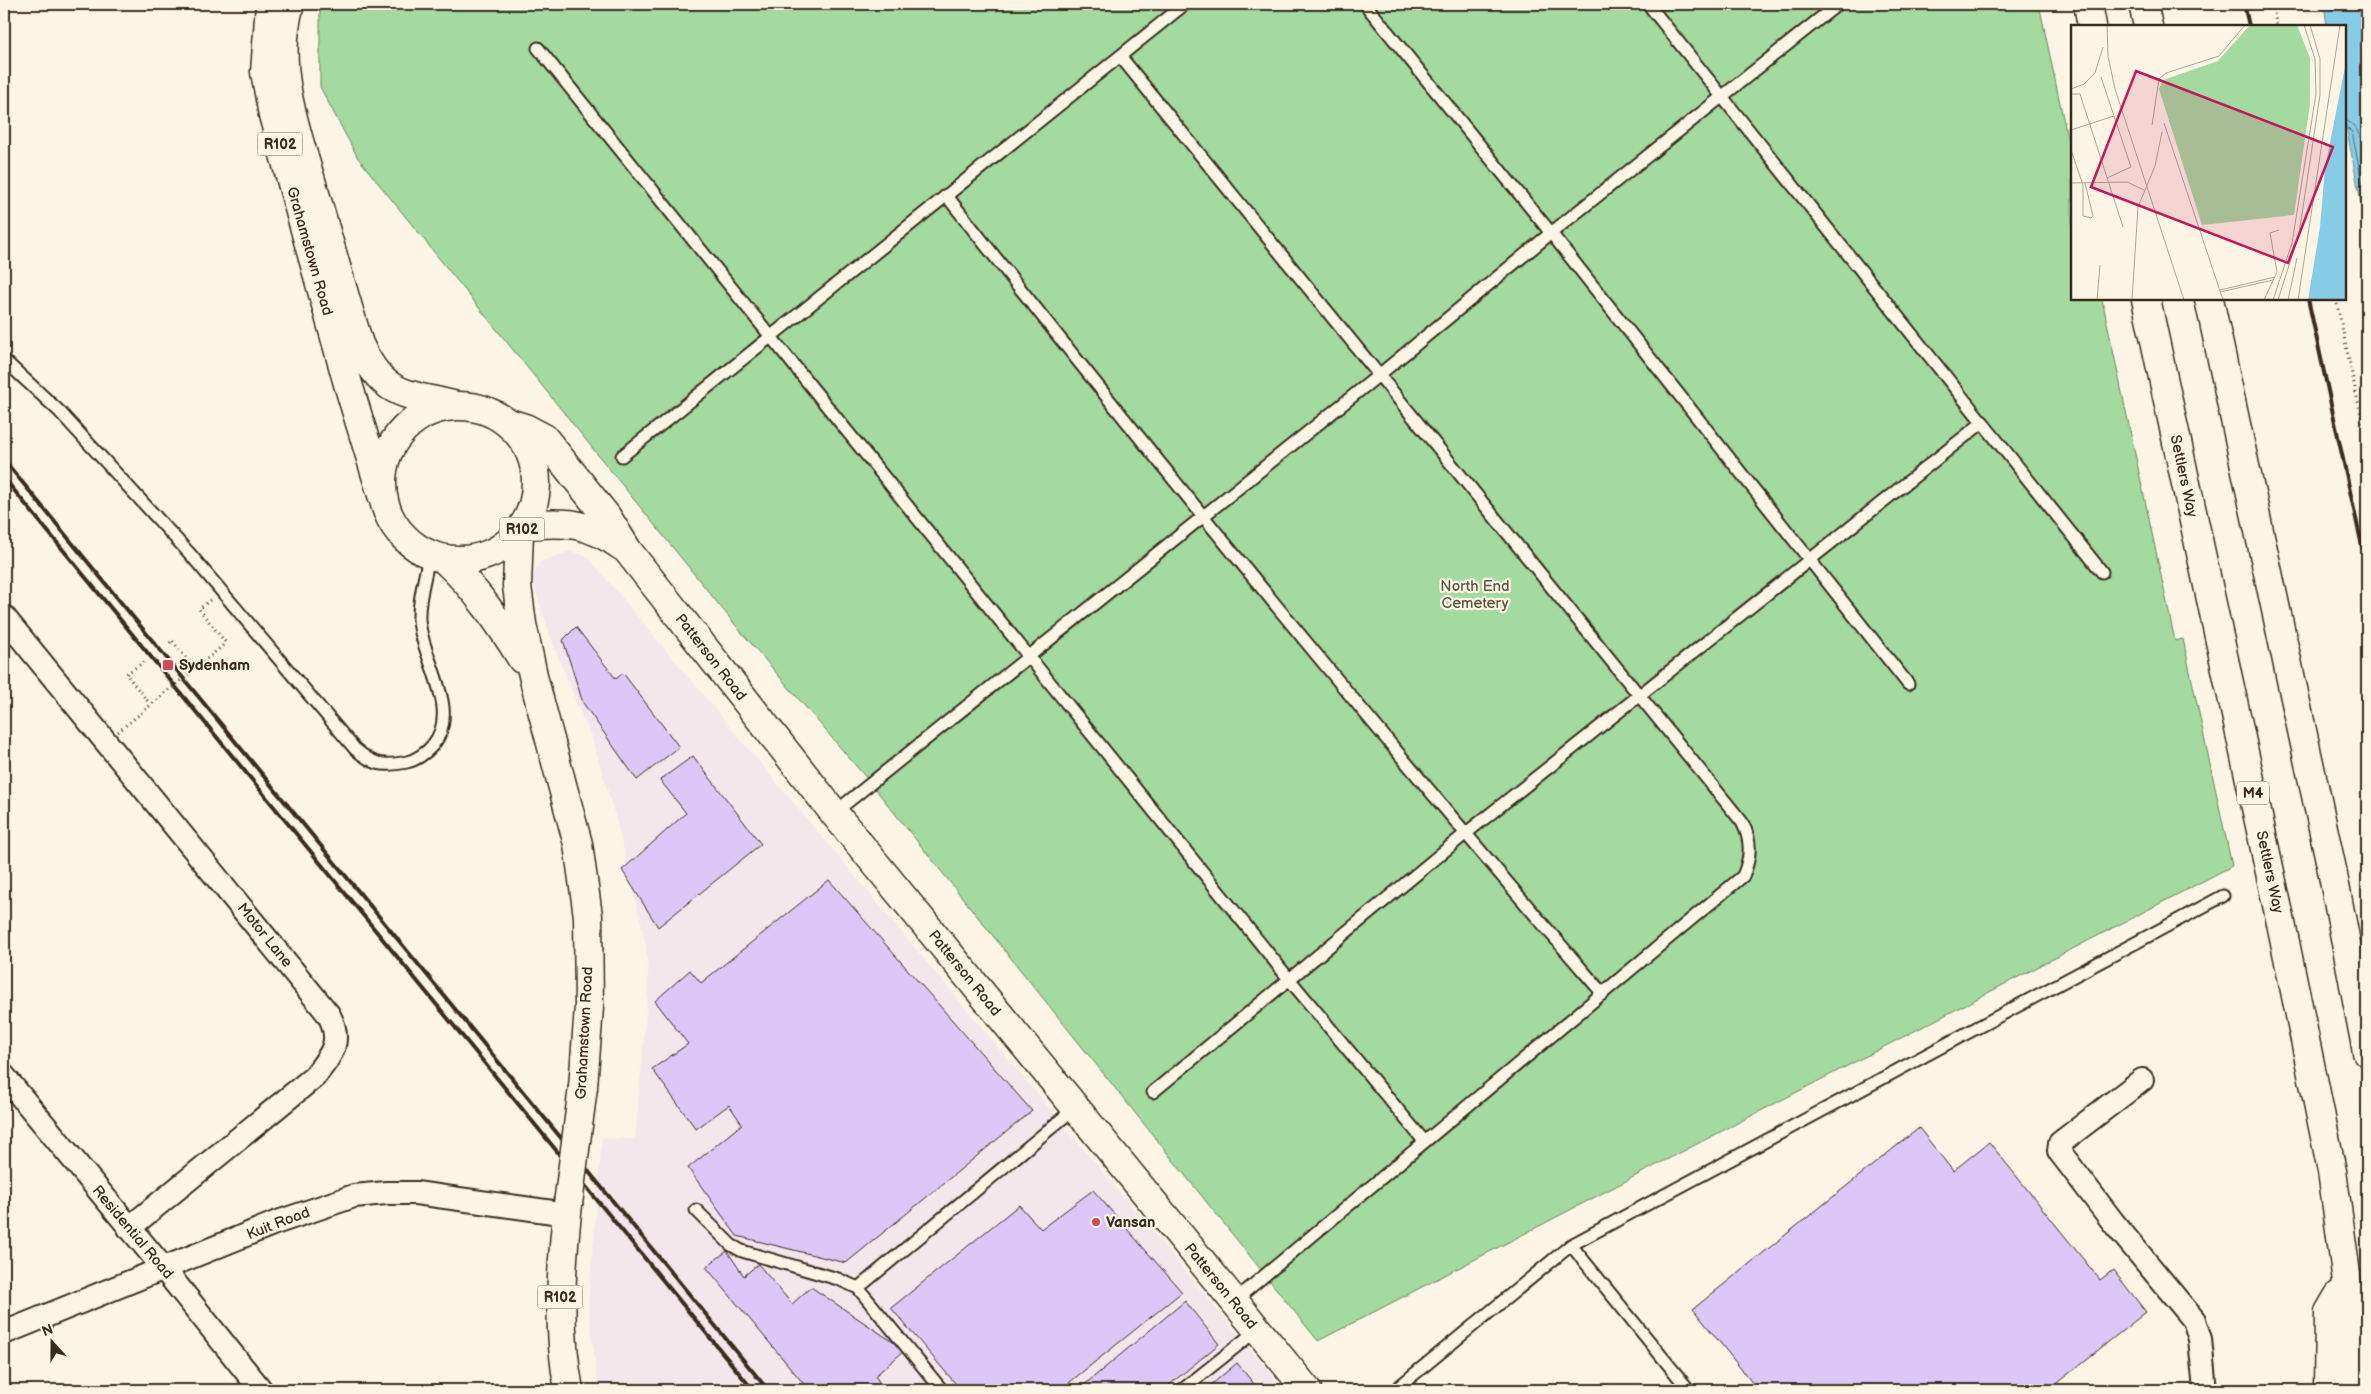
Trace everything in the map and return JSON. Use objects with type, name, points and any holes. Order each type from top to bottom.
[{"type":"main road","name":"Grahamstown Road","points":[[270,4],[264,72],[273,115],[348,384],[390,520],[406,541],[436,557],[470,583],[488,605],[534,680]]},
{"type":"main road","name":"Grahamstown Road","points":[[290,4],[285,32],[284,60],[294,121],[359,344],[368,363],[392,389],[455,405],[484,409],[509,423],[524,440],[530,453],[537,482],[534,504],[522,529],[517,586],[522,624],[534,680],[578,844],[588,916],[589,1008],[560,1296],[568,1390]]},
{"type":"main road","points":[[2088,4],[2092,25]]},
{"type":"main road","points":[[2143,4],[2148,25]]},
{"type":"main road","name":"Settlers Way","points":[[2146,300],[2281,922],[2332,1171],[2348,1290],[2357,1390]]},
{"type":"main road","points":[[2209,300],[2331,865],[2367,1052]]},
{"type":"main road","name":"Grahamstown Road","points":[[382,495],[382,468],[396,437],[422,414],[455,405]]},
{"type":"main road","name":"Patterson Road","points":[[509,423],[525,428],[544,438],[606,517],[628,551],[834,813],[1306,1390]]},
{"type":"main road","name":"Patterson Road","points":[[522,529],[569,522],[588,526],[605,534],[628,551]]},
{"type":"main road","name":"Grahamstown Road","points":[[436,557],[472,560],[498,550],[522,529]]},
{"type":"main road","points":[[2331,865],[2367,1004]]},
{"type":"main road","points":[[2328,1390],[2329,1312],[2339,1295],[2348,1290]]},
{"type":"street","name":"Motor Lane","points":[[4,617],[329,1015],[337,1036],[330,1056],[314,1077],[129,1228]]},
{"type":"street","name":"Residential Road","points":[[4,1076],[164,1269],[261,1390]]},
{"type":"street","points":[[2142,1080],[2060,1143],[2059,1152],[2112,1222],[2194,1320],[2200,1339],[2205,1390]]},
{"type":"street","name":"Kuit Road","points":[[4,1333],[275,1223],[354,1196],[416,1193],[568,1209]]},
{"type":"lane","points":[[622,456],[1184,4]]},
{"type":"lane","points":[[1365,4],[1550,233],[1908,684]]},
{"type":"lane","points":[[1648,4],[2102,572]]},
{"type":"lane","points":[[834,813],[1379,375],[1550,233],[1838,4]]},
{"type":"lane","points":[[538,48],[1030,656],[1289,980],[1424,1140]]},
{"type":"lane","points":[[1120,56],[1742,822],[1750,842],[1750,854],[1743,876],[1424,1140],[1331,1221],[1234,1301]]},
{"type":"lane","points":[[946,196],[1203,517],[1465,834],[1602,994]]},
{"type":"lane","points":[[4,360],[90,443],[190,554],[355,749],[371,763],[389,766],[410,761],[428,751],[437,740],[443,728],[443,705],[440,691],[423,644],[419,620],[420,604],[436,557]]},
{"type":"lane","points":[[1153,1092],[1465,834],[1983,422]]},
{"type":"lane","points":[[1395,1390],[1571,1245],[2223,896]]},
{"type":"lane","points":[[858,1288],[1075,1108]]},
{"type":"lane","points":[[696,1210],[731,1245],[742,1251],[838,1279],[858,1288],[942,1390]]},
{"type":"lane","points":[[1571,1245],[1689,1390]]},
{"type":"lane","points":[[1182,1390],[1257,1330]]},
{"type":"path","points":[[2272,4],[2277,25]]},
{"type":"path","points":[[2336,300],[2367,444]]},
{"type":"path","points":[[118,732],[226,643],[199,609]]},
{"type":"path","points":[[170,643],[172,640],[194,670]]},
{"type":"path","points":[[144,662],[126,674],[150,704]]},
{"type":"shaded area","points":[[569,551],[587,556],[1285,1390],[598,1390],[588,1305],[602,1138],[635,1139],[648,971],[645,940],[616,819],[593,742],[554,647],[532,579],[540,562]]},
{"type":"green space","name":"North End Cemetery","points":[[320,4],[2039,4],[2071,155],[2071,300],[2102,300],[2175,641],[2183,639],[2232,866],[1318,1341],[868,780],[737,627],[358,158],[320,87]]},
{"type":"water","points":[[2324,4],[2367,4],[2367,233],[2346,126],[2346,25],[2327,25]]},
{"type":"building","points":[[576,627],[616,679],[623,673],[679,747],[637,780],[583,703],[563,640]]},
{"type":"building","points":[[693,756],[761,844],[658,927],[622,870],[686,813],[660,780]]},
{"type":"building","points":[[829,880],[1032,1111],[846,1263],[737,1236],[688,1168],[742,1124],[729,1105],[696,1129],[652,1069],[688,1044],[655,1001],[690,970],[701,983]]},
{"type":"building","points":[[1919,1128],[1953,1171],[1989,1142],[2100,1280],[2113,1270],[2146,1312],[2048,1390],[1758,1390],[1693,1309]]},
{"type":"building","points":[[1093,1190],[1182,1292],[1060,1390],[961,1390],[891,1308],[1019,1205],[1041,1229]]},
{"type":"building","points":[[727,1251],[744,1276],[758,1264],[792,1304],[811,1287],[905,1350],[875,1376],[885,1390],[809,1390],[706,1267]]},
{"type":"building","points":[[1185,1301],[1219,1344],[1163,1390],[1078,1390]]},
{"type":"building","points":[[1237,1363],[1259,1390],[1205,1390]]},
{"type":"railway","points":[[2244,4],[2249,25]]},
{"type":"railway","points":[[2308,300],[2367,569]]},
{"type":"railway","points":[[4,460],[768,1390]]},
{"type":"railway","points":[[4,478],[753,1390]]},
{"type":"place","name":"Sydenham","points":[[168,665]]},
{"type":"place","name":"Vansan","points":[[1096,1222]]}]
